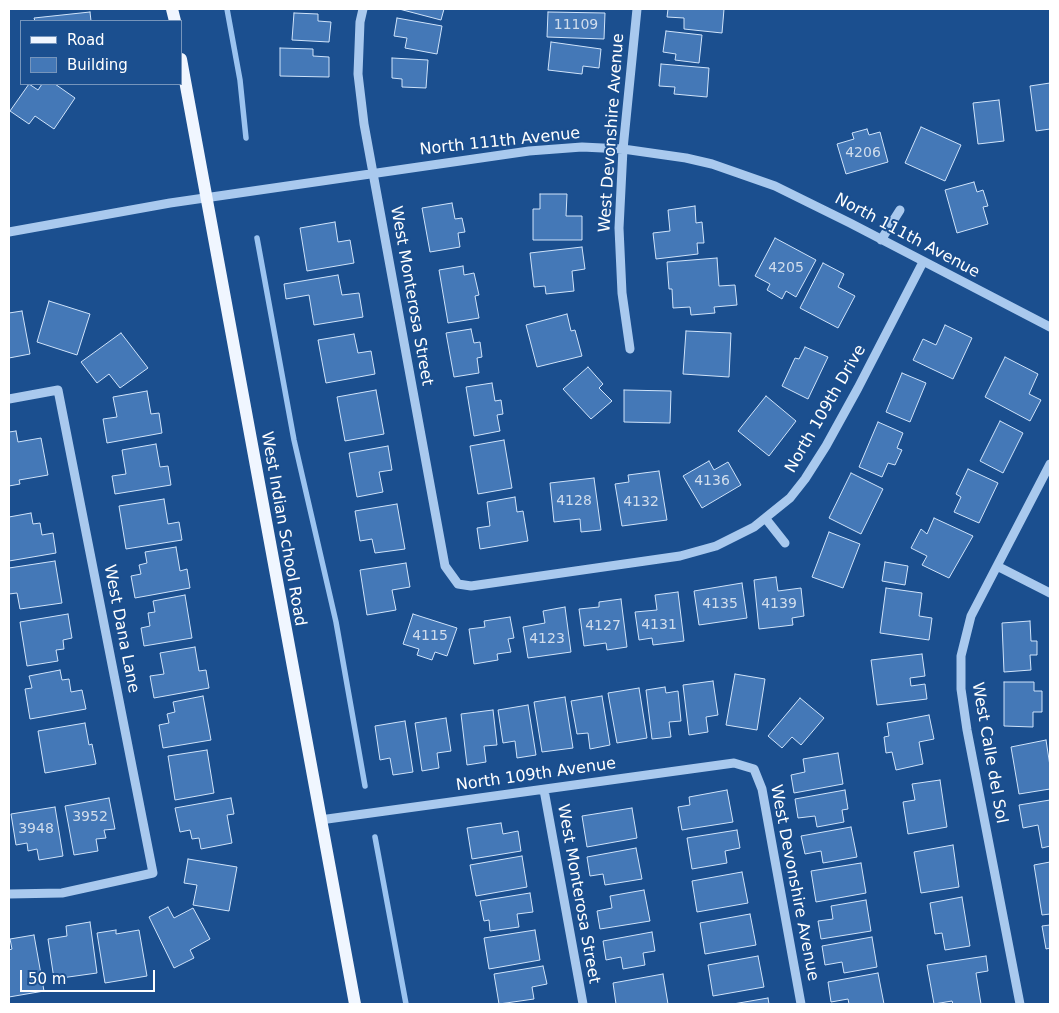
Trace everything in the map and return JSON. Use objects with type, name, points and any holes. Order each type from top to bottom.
[{"type":"main road","name":"West Indian School Road","points":[[182,65],[354,1004]]},
{"type":"street","name":"West Monterosa Street","points":[[363,9],[360,22],[358,74],[360,100],[446,566],[458,584]]},
{"type":"street","name":"West Devonshire Avenue","points":[[630,349],[619,262],[619,218],[623,149],[637,9]]},
{"type":"street","name":"North 111th Avenue","points":[[9,232],[206,198],[556,148],[623,149],[686,158],[742,174],[775,186],[1050,327]]},
{"type":"street","points":[[882,240],[900,210]]},
{"type":"street","name":"North 109th Drive","points":[[458,584],[472,586],[680,556],[716,546],[742,534],[766,519],[790,498],[806,479],[858,388],[923,262]]},
{"type":"street","name":"West Dana Lane","points":[[9,399],[58,390],[153,874],[62,893],[9,894]]},
{"type":"street","name":"West Calle del Sol","points":[[1020,1004],[967,730],[961,689],[961,656],[971,616],[1050,464]]},
{"type":"street","points":[[766,519],[785,543]]},
{"type":"street","points":[[997,566],[1050,593]]},
{"type":"street","name":"North 109th Avenue","points":[[320,820],[734,763],[754,769]]},
{"type":"street","name":"West Devonshire Avenue","points":[[754,769],[762,789],[801,1004]]},
{"type":"street","name":"West Monterosa Street","points":[[544,790],[583,1004]]},
{"type":"building","points":[[399,9],[444,9],[441,20]]},
{"type":"building","points":[[668,9],[724,9],[722,33],[684,29],[684,18],[667,17]]},
{"type":"building","points":[[90,12],[91,20],[35,20],[34,18]]},
{"type":"building","points":[[548,12],[605,13],[604,39],[547,37]]},
{"type":"building","points":[[294,13],[318,14],[318,21],[331,22],[329,42],[292,40]]},
{"type":"building","points":[[397,18],[442,26],[437,54],[405,48],[407,38],[394,36]]},
{"type":"building","points":[[666,31],[702,35],[699,63],[675,60],[676,54],[663,52]]},
{"type":"building","points":[[551,42],[601,49],[599,68],[583,66],[582,74],[548,70]]},
{"type":"building","points":[[280,48],[313,49],[313,56],[329,57],[329,77],[280,76]]},
{"type":"building","points":[[392,58],[428,60],[426,88],[402,87],[402,79],[392,78]]},
{"type":"building","points":[[661,64],[709,68],[707,97],[674,94],[675,87],[659,86]]},
{"type":"building","points":[[1050,83],[1050,129],[1036,131],[1030,86]]},
{"type":"building","points":[[28,85],[38,90],[41,85],[56,85],[75,98],[54,129],[35,116],[29,124],[10,111]]},
{"type":"building","points":[[999,100],[1004,141],[978,144],[973,103]]},
{"type":"building","points":[[921,127],[961,145],[945,181],[905,163]]},
{"type":"building","points":[[867,129],[869,135],[880,132],[888,162],[846,174],[837,144],[854,139],[852,133]]},
{"type":"building","points":[[974,182],[977,192],[983,190],[988,206],[983,207],[988,224],[957,233],[945,190]]},
{"type":"building","points":[[540,194],[567,194],[566,216],[582,216],[582,240],[533,240],[533,209],[540,209]]},
{"type":"building","points":[[452,203],[455,219],[462,218],[465,232],[458,233],[460,247],[430,252],[422,208]]},
{"type":"building","points":[[695,206],[696,223],[702,222],[704,243],[697,243],[698,254],[656,259],[653,233],[670,231],[668,210]]},
{"type":"building","points":[[335,222],[338,242],[350,240],[354,263],[307,271],[300,228]]},
{"type":"building","points":[[775,238],[816,260],[796,297],[786,291],[782,299],[767,290],[770,284],[755,276]]},
{"type":"building","points":[[582,247],[585,269],[572,271],[574,291],[546,294],[545,286],[534,287],[530,253]]},
{"type":"building","points":[[717,258],[719,286],[735,285],[737,305],[714,307],[715,313],[691,315],[690,307],[673,308],[672,289],[669,289],[667,262]]},
{"type":"building","points":[[823,263],[844,274],[838,287],[855,296],[838,328],[800,308]]},
{"type":"building","points":[[463,266],[464,275],[474,273],[479,295],[475,296],[479,318],[448,323],[439,270]]},
{"type":"building","points":[[338,275],[342,295],[359,293],[363,317],[314,325],[309,295],[286,299],[284,284]]},
{"type":"building","points":[[49,301],[90,314],[77,355],[37,342]]},
{"type":"building","points":[[22,311],[30,354],[9,358],[9,313]]},
{"type":"building","points":[[567,314],[571,331],[575,330],[582,356],[537,367],[526,325]]},
{"type":"building","points":[[945,325],[972,338],[953,379],[913,360],[923,339],[936,345]]},
{"type":"building","points":[[471,329],[474,343],[480,342],[482,357],[477,358],[479,373],[454,377],[446,333]]},
{"type":"building","points":[[686,331],[731,333],[729,377],[683,374]]},
{"type":"building","points":[[121,333],[148,368],[120,388],[109,374],[97,383],[81,362]]},
{"type":"building","points":[[354,334],[358,353],[371,351],[375,374],[326,383],[318,340]]},
{"type":"building","points":[[805,347],[828,357],[808,399],[782,386],[795,358],[799,359]]},
{"type":"building","points":[[1005,357],[1038,374],[1029,394],[1041,400],[1030,421],[985,397]]},
{"type":"building","points":[[588,367],[603,384],[599,388],[612,401],[591,419],[563,389]]},
{"type":"building","points":[[902,373],[926,383],[910,422],[886,412]]},
{"type":"building","points":[[492,383],[495,401],[501,400],[503,414],[497,415],[500,431],[474,436],[466,387]]},
{"type":"building","points":[[376,390],[384,434],[345,441],[337,397]]},
{"type":"building","points":[[624,390],[671,391],[670,423],[624,422]]},
{"type":"building","points":[[147,391],[151,414],[159,413],[162,433],[107,443],[103,419],[117,417],[113,397]]},
{"type":"building","points":[[766,396],[796,421],[769,456],[738,431]]},
{"type":"building","points":[[1000,421],[1023,433],[1003,473],[980,461]]},
{"type":"building","points":[[878,422],[903,433],[897,448],[902,450],[895,465],[888,463],[882,477],[859,467]]},
{"type":"building","points":[[16,431],[18,442],[41,438],[48,475],[19,480],[20,484],[9,486],[9,432]]},
{"type":"building","points":[[504,440],[512,488],[478,494],[470,446]]},
{"type":"building","points":[[156,444],[160,467],[168,466],[171,485],[115,494],[112,476],[126,474],[122,450]]},
{"type":"building","points":[[388,446],[392,470],[379,472],[383,492],[357,497],[349,453]]},
{"type":"building","points":[[709,461],[714,470],[728,462],[741,485],[702,508],[683,476]]},
{"type":"building","points":[[968,469],[998,483],[979,523],[954,512],[961,497],[956,494]]},
{"type":"building","points":[[659,471],[667,520],[622,526],[615,484],[629,482],[628,475]]},
{"type":"building","points":[[851,473],[883,489],[861,534],[829,518]]},
{"type":"building","points":[[594,478],[601,530],[581,532],[580,519],[554,522],[550,483]]},
{"type":"building","points":[[515,497],[517,512],[523,511],[528,541],[480,549],[477,528],[490,526],[487,502]]},
{"type":"building","points":[[164,499],[168,524],[179,522],[182,540],[126,549],[119,506]]},
{"type":"building","points":[[397,504],[405,549],[375,553],[372,539],[360,541],[355,511]]},
{"type":"building","points":[[31,513],[33,524],[40,523],[42,535],[53,533],[56,553],[9,561],[9,517]]},
{"type":"building","points":[[934,518],[973,536],[949,578],[922,565],[927,556],[911,548],[921,529],[927,534]]},
{"type":"building","points":[[829,532],[860,544],[843,588],[812,577]]},
{"type":"building","points":[[176,547],[180,571],[187,569],[190,588],[135,598],[131,576],[141,574],[139,565],[147,563],[145,552]]},
{"type":"building","points":[[55,561],[62,603],[20,609],[17,593],[9,594],[9,568]]},
{"type":"building","points":[[885,562],[908,566],[905,585],[882,581]]},
{"type":"building","points":[[406,563],[410,587],[392,590],[396,610],[367,615],[360,570]]},
{"type":"building","points":[[776,577],[778,591],[801,588],[804,616],[792,618],[793,625],[759,629],[754,580]]},
{"type":"building","points":[[742,583],[747,618],[699,625],[694,591]]},
{"type":"building","points":[[886,588],[922,593],[919,616],[932,618],[929,640],[880,633]]},
{"type":"building","points":[[678,592],[684,641],[653,645],[652,638],[639,640],[635,612],[657,610],[655,595]]},
{"type":"building","points":[[185,595],[192,638],[144,646],[141,628],[150,626],[148,613],[155,612],[153,601]]},
{"type":"building","points":[[621,599],[627,647],[607,650],[606,643],[584,646],[579,609],[599,607],[599,602]]},
{"type":"building","points":[[565,607],[571,652],[528,658],[523,627],[545,623],[543,611]]},
{"type":"building","points":[[68,614],[72,638],[63,640],[64,649],[56,650],[58,661],[27,666],[20,622]]},
{"type":"building","points":[[413,614],[457,628],[447,656],[435,652],[432,660],[417,655],[419,649],[403,644]]},
{"type":"building","points":[[510,617],[514,638],[508,639],[511,652],[497,654],[498,660],[474,664],[469,629],[485,627],[484,621]]},
{"type":"building","points":[[1030,621],[1031,641],[1037,641],[1037,655],[1030,655],[1031,670],[1004,672],[1002,623]]},
{"type":"building","points":[[195,647],[199,671],[206,670],[209,688],[154,698],[150,676],[164,674],[160,653]]},
{"type":"building","points":[[922,654],[925,676],[910,678],[911,686],[925,684],[927,699],[877,705],[871,660]]},
{"type":"building","points":[[60,670],[62,680],[69,679],[71,692],[82,690],[86,709],[30,719],[25,689],[32,688],[29,676]]},
{"type":"building","points":[[735,674],[765,679],[757,730],[726,725]]},
{"type":"building","points":[[713,681],[718,715],[706,717],[708,732],[689,735],[683,685]]},
{"type":"building","points":[[1004,682],[1034,682],[1034,691],[1042,691],[1042,712],[1033,712],[1033,727],[1004,726]]},
{"type":"building","points":[[665,687],[666,693],[678,691],[681,721],[669,722],[671,737],[652,739],[646,690]]},
{"type":"building","points":[[639,688],[647,738],[617,743],[608,693]]},
{"type":"building","points":[[203,696],[211,740],[163,748],[159,725],[169,723],[167,714],[175,712],[173,702]]},
{"type":"building","points":[[602,696],[610,745],[590,749],[588,733],[577,734],[571,701]]},
{"type":"building","points":[[565,697],[573,748],[542,752],[534,702]]},
{"type":"building","points":[[800,698],[824,718],[801,745],[792,737],[782,748],[768,736]]},
{"type":"building","points":[[528,705],[536,755],[517,758],[515,741],[503,743],[498,710]]},
{"type":"building","points":[[493,710],[497,745],[484,746],[486,762],[467,765],[461,714]]},
{"type":"building","points":[[929,715],[934,739],[919,742],[923,764],[896,770],[892,752],[886,753],[884,737],[889,736],[887,723]]},
{"type":"building","points":[[446,718],[451,751],[437,753],[439,768],[422,771],[415,723]]},
{"type":"building","points":[[405,721],[413,772],[393,775],[390,758],[380,760],[375,726]]},
{"type":"building","points":[[85,723],[89,745],[92,744],[96,764],[45,773],[38,731]]},
{"type":"building","points":[[1046,740],[1050,766],[1050,789],[1019,794],[1011,747]]},
{"type":"building","points":[[207,750],[214,793],[175,800],[168,756]]},
{"type":"building","points":[[838,753],[843,784],[794,793],[791,775],[805,772],[803,759]]},
{"type":"building","points":[[940,780],[947,827],[908,834],[903,802],[915,800],[912,784]]},
{"type":"building","points":[[727,790],[733,822],[682,830],[678,807],[690,805],[689,797]]},
{"type":"building","points":[[845,790],[848,809],[842,810],[844,822],[817,827],[815,816],[798,818],[795,799]]},
{"type":"building","points":[[109,798],[115,829],[104,830],[106,838],[96,839],[98,851],[74,855],[65,806]]},
{"type":"building","points":[[231,798],[234,814],[227,815],[232,843],[201,849],[199,838],[192,839],[190,830],[180,832],[175,808]]},
{"type":"building","points":[[1050,800],[1050,846],[1042,848],[1038,825],[1023,828],[1019,805]]},
{"type":"building","points":[[55,807],[63,856],[39,860],[37,849],[28,851],[27,843],[16,845],[11,814]]},
{"type":"building","points":[[632,808],[637,838],[587,847],[582,816]]},
{"type":"building","points":[[501,823],[503,834],[518,831],[521,851],[472,859],[467,828]]},
{"type":"building","points":[[851,827],[857,857],[823,863],[821,851],[805,854],[801,836]]},
{"type":"building","points":[[737,830],[740,848],[725,851],[727,863],[692,869],[687,838]]},
{"type":"building","points":[[953,845],[959,887],[921,893],[914,852]]},
{"type":"building","points":[[636,848],[642,879],[605,885],[603,874],[590,876],[587,857]]},
{"type":"building","points":[[522,856],[527,887],[476,896],[470,865]]},
{"type":"building","points":[[188,859],[237,867],[229,911],[193,905],[197,885],[184,883]]},
{"type":"building","points":[[1050,862],[1050,914],[1042,915],[1034,865]]},
{"type":"building","points":[[861,863],[866,893],[816,902],[811,871]]},
{"type":"building","points":[[742,872],[748,903],[697,912],[692,881]]},
{"type":"building","points":[[644,890],[650,921],[600,929],[597,911],[612,908],[610,896]]},
{"type":"building","points":[[530,893],[533,912],[517,914],[519,927],[490,931],[489,920],[484,921],[480,901]]},
{"type":"building","points":[[962,897],[970,946],[945,950],[942,933],[935,934],[930,903]]},
{"type":"building","points":[[866,900],[871,931],[821,939],[818,921],[833,919],[831,906]]},
{"type":"building","points":[[168,907],[174,918],[193,908],[210,939],[190,950],[194,958],[174,968],[149,917]]},
{"type":"building","points":[[750,914],[756,945],[705,954],[700,923]]},
{"type":"building","points":[[90,922],[97,973],[54,979],[48,939],[67,936],[66,926]]},
{"type":"building","points":[[1050,925],[1050,948],[1046,949],[1042,926]]},
{"type":"building","points":[[116,930],[116,934],[139,930],[147,976],[105,983],[97,933]]},
{"type":"building","points":[[535,930],[540,960],[489,969],[484,938]]},
{"type":"building","points":[[652,932],[655,951],[643,953],[645,965],[623,969],[621,957],[606,960],[603,941]]},
{"type":"building","points":[[34,935],[44,991],[9,997],[9,950],[12,949],[10,939]]},
{"type":"building","points":[[872,937],[877,967],[844,973],[842,962],[825,965],[822,946]]},
{"type":"building","points":[[758,956],[764,987],[713,996],[708,965]]},
{"type":"building","points":[[986,956],[988,971],[976,973],[981,1004],[953,1004],[952,1001],[934,1004],[927,965]]},
{"type":"building","points":[[543,966],[547,984],[532,987],[534,999],[499,1004],[494,974]]},
{"type":"building","points":[[878,973],[884,1004],[849,1004],[848,999],[831,1002],[828,982]]},
{"type":"building","points":[[663,974],[668,1004],[616,1004],[613,983]]},
{"type":"building","points":[[768,998],[769,1004],[733,1004]]},
{"type":"waterway","points":[[227,9],[240,80],[246,138]]},
{"type":"waterway","points":[[257,238],[294,440],[336,622],[365,786]]},
{"type":"waterway","points":[[375,837],[406,1004]]}]
